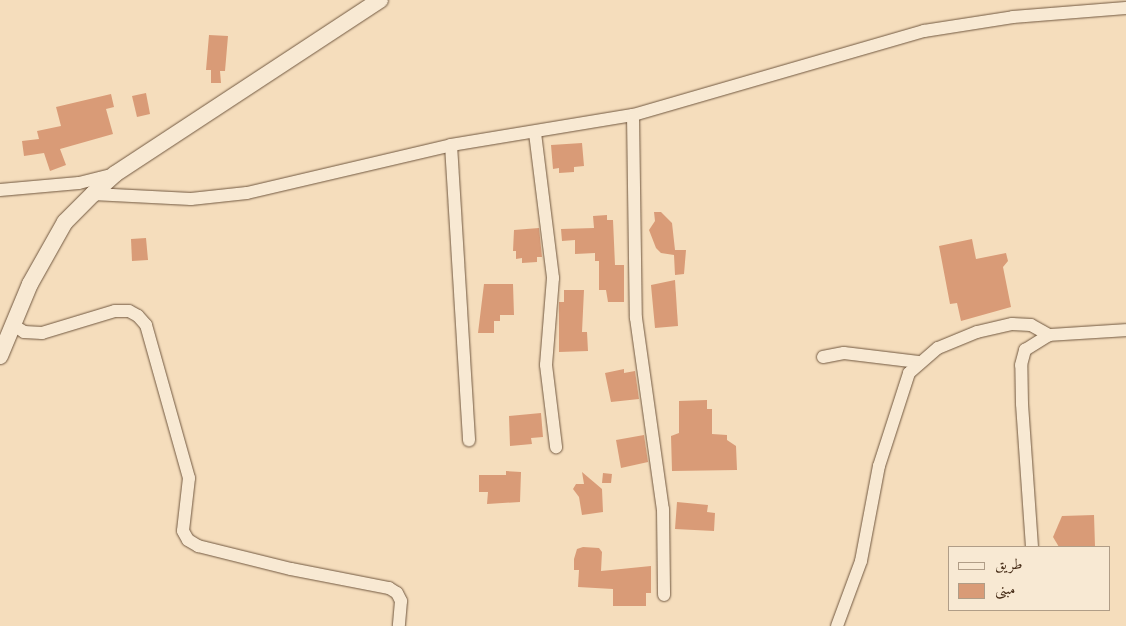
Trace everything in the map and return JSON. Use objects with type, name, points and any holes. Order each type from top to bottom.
[{"type":"street","points":[[0,356],[30,284],[65,222],[93,194],[115,174],[380,0]]},
{"type":"street","points":[[93,194],[191,199],[247,193],[451,145],[535,133],[633,115],[924,31],[1014,17],[1126,8]]},
{"type":"street","points":[[633,115],[636,318],[663,509],[664,595]]},
{"type":"street","points":[[535,133],[553,278],[546,365],[556,447]]},
{"type":"street","points":[[451,145],[469,440]]},
{"type":"street","points":[[0,190],[79,183],[115,174]]},
{"type":"street","points":[[13,325],[24,332],[42,333],[115,311],[129,311],[138,316],[146,325],[189,478],[183,531],[188,540],[198,546],[291,569],[388,588],[397,593],[401,601],[399,626]]},
{"type":"street","points":[[837,626],[861,561],[879,466],[909,373],[918,362],[957,338],[1003,326],[1032,325],[1049,335]]},
{"type":"street","points":[[1032,546],[1021,365],[1025,350],[1049,335],[1126,330]]},
{"type":"street","points":[[823,357],[832,353],[859,354],[918,362]]},
{"type":"building","points":[[209,35],[228,36],[225,71],[220,71],[221,83],[211,83],[211,70],[206,70]]},
{"type":"building","points":[[146,93],[150,114],[137,117],[132,96]]},
{"type":"building","points":[[111,94],[114,107],[106,109],[113,134],[60,149],[66,165],[50,171],[44,153],[24,156],[22,141],[39,139],[37,131],[61,126],[56,107]]},
{"type":"building","points":[[582,143],[584,166],[574,167],[574,172],[559,173],[559,168],[553,169],[551,145]]},
{"type":"building","points":[[654,212],[661,212],[672,223],[675,250],[686,250],[684,274],[675,275],[674,255],[661,253],[656,248],[649,230],[655,221]]},
{"type":"building","points":[[607,215],[607,220],[613,220],[615,265],[624,265],[624,302],[608,302],[606,290],[599,290],[599,261],[595,261],[595,253],[575,254],[575,240],[562,241],[561,229],[594,228],[593,216]]},
{"type":"building","points":[[539,228],[542,257],[537,257],[537,262],[522,263],[522,258],[516,259],[516,251],[513,251],[514,230]]},
{"type":"building","points":[[146,238],[148,260],[132,261],[131,239]]},
{"type":"building","points":[[972,239],[976,259],[1006,253],[1008,261],[1003,267],[1011,307],[961,321],[957,303],[950,304],[939,246]]},
{"type":"building","points":[[675,280],[678,326],[655,328],[651,285]]},
{"type":"building","points":[[484,284],[513,284],[514,315],[500,315],[500,321],[494,321],[494,333],[478,333]]},
{"type":"building","points":[[564,290],[584,290],[582,332],[587,332],[588,351],[559,352],[559,302],[564,302]]},
{"type":"building","points":[[624,369],[624,373],[635,371],[639,399],[611,402],[605,373]]},
{"type":"building","points":[[707,400],[707,409],[712,409],[712,434],[727,435],[727,440],[736,446],[737,470],[672,471],[671,436],[679,433],[679,401]]},
{"type":"building","points":[[541,413],[543,437],[531,438],[532,444],[510,446],[509,416]]},
{"type":"building","points":[[644,435],[648,462],[621,468],[616,440]]},
{"type":"building","points":[[506,471],[521,472],[520,502],[487,504],[488,492],[479,492],[479,475],[506,475]]},
{"type":"building","points":[[582,472],[602,489],[603,512],[582,515],[579,497],[573,489],[576,484],[584,484]]},
{"type":"building","points":[[603,473],[612,474],[611,483],[602,483]]},
{"type":"building","points":[[677,502],[708,505],[707,512],[715,513],[714,531],[675,529]]},
{"type":"building","points":[[1094,515],[1095,546],[1058,546],[1053,537],[1062,516]]},
{"type":"building","points":[[583,547],[599,548],[602,552],[601,571],[651,566],[651,593],[646,593],[646,606],[613,606],[613,589],[578,587],[579,570],[574,570],[574,559],[577,549]]}]
